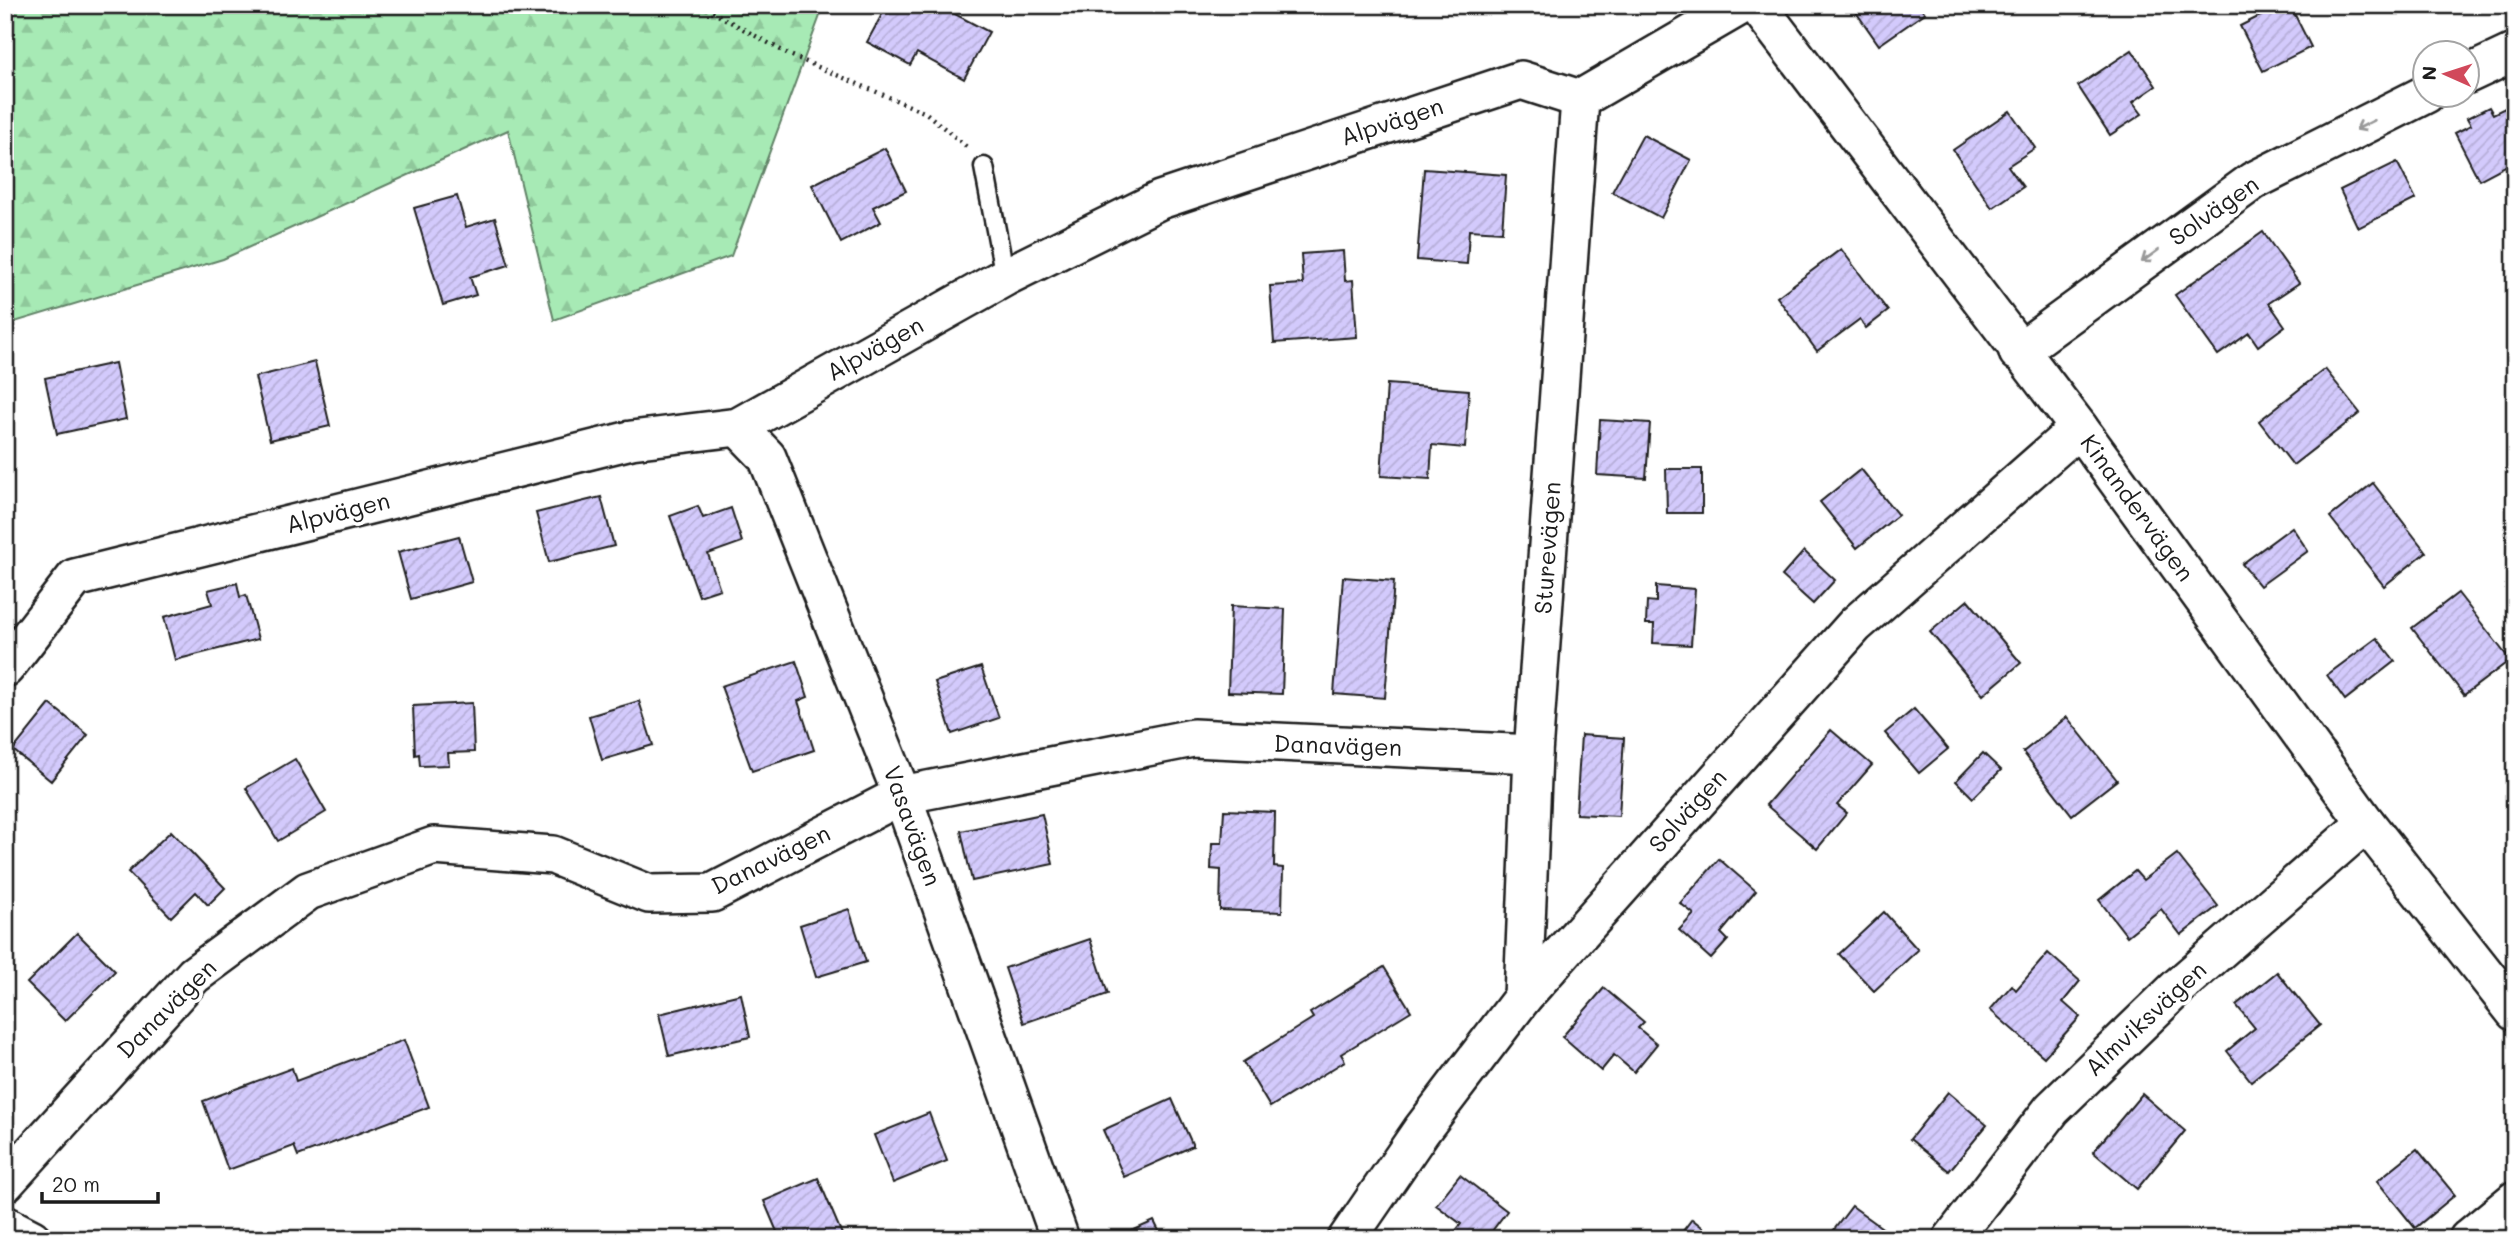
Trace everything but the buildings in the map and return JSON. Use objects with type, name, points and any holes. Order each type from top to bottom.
[{"type":"street","points":[[1580,99],[1742,5]]},
{"type":"street","name":"Kinandervägen","points":[[1757,5],[2078,428],[2366,823],[2515,1012]]},
{"type":"street","points":[[2482,67],[2515,52]]},
{"type":"street","name":"Alpvägen","points":[[5,668],[75,578],[631,440],[738,427],[1005,277],[1160,200],[1521,80],[1580,99]]},
{"type":"street","name":"Sturevägen","points":[[1523,997],[1533,754],[1580,99]]},
{"type":"street","name":"Solvägen","points":[[2018,352],[2253,181],[2412,101]]},
{"type":"street","name":"Vasavägen","points":[[738,427],[767,457],[902,795],[1060,1239]]},
{"type":"street","name":"Solvägen","points":[[1347,1239],[1421,1131],[1523,997],[1854,625],[2078,428]]},
{"type":"street","name":"Danavägen","points":[[5,1182],[194,975],[308,891],[434,846],[553,855],[649,894],[712,893],[902,795],[1193,738],[1533,754]]},
{"type":"street","name":"Almviksvägen","points":[[1952,1239],[2052,1109],[2179,986],[2366,823]]},
{"type":"street","points":[[2468,1239],[2515,1200]]},
{"type":"street","points":[[5,1225],[32,1239]]},
{"type":"lane","points":[[984,167],[1005,277]]},
{"type":"path","points":[[700,5],[790,55],[926,113],[961,140],[984,167]]},
{"type":"green space","points":[[824,5],[731,256],[554,320],[508,130],[223,259],[5,325],[5,7]]}]
